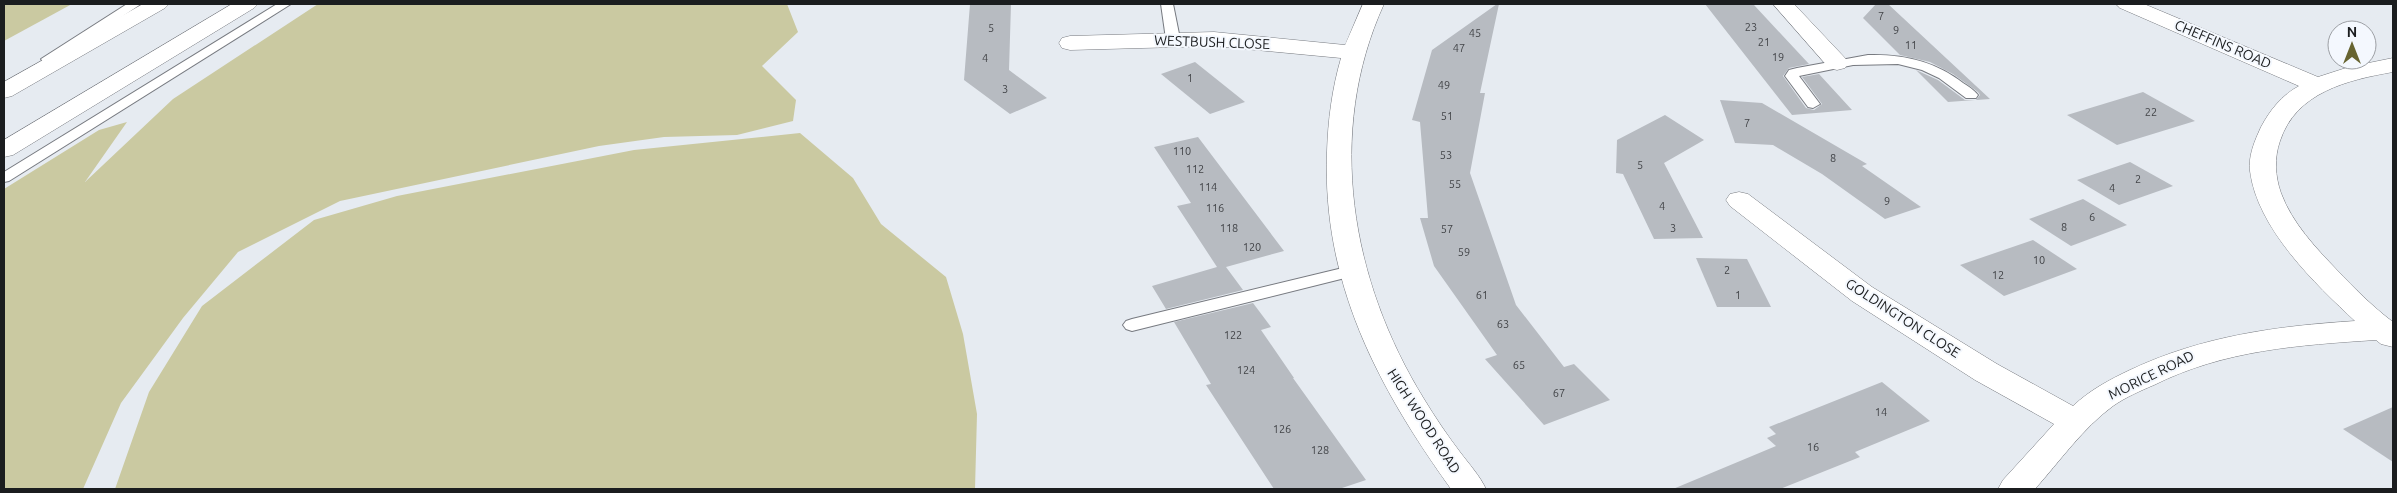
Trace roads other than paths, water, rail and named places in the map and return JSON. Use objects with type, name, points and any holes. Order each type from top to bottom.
[{"type":"main road","points":[[4,91],[158,4]]},
{"type":"main road","points":[[4,150],[247,4]]},
{"type":"main road","name":"HIGH WOOD ROAD","points":[[1374,4],[1353,53],[1345,82],[1337,165],[1341,214],[1351,271],[1366,317],[1389,366],[1420,419],[1469,489]]},
{"type":"main road","points":[[1783,4],[1837,63]]},
{"type":"main road","name":"CHEFFINS ROAD","points":[[2127,4],[2318,86]]},
{"type":"main road","name":"WESTBUSH CLOSE","points":[[1070,42],[1174,39],[1236,41],[1353,53]]},
{"type":"main road","points":[[2388,334],[2329,279],[2309,257],[2274,205],[2265,184],[2263,170],[2264,147],[2280,112],[2290,102],[2318,86],[2361,72],[2393,65]]},
{"type":"main road","name":"GOLDINGTON CLOSE","points":[[1739,200],[1862,294],[1986,372],[2076,422]]},
{"type":"main road","name":"MORICE ROAD","points":[[2015,489],[2076,422],[2102,399],[2152,372],[2200,352],[2253,340],[2316,333],[2388,334]]},
{"type":"lane","points":[[4,86],[135,4]]},
{"type":"lane","points":[[4,178],[285,4]]},
{"type":"lane","points":[[1167,4],[1174,39]]},
{"type":"lane","points":[[1813,104],[1792,76],[1801,70],[1870,59],[1917,64],[1942,73],[1971,95]]},
{"type":"lane","points":[[1132,325],[1351,271]]}]
